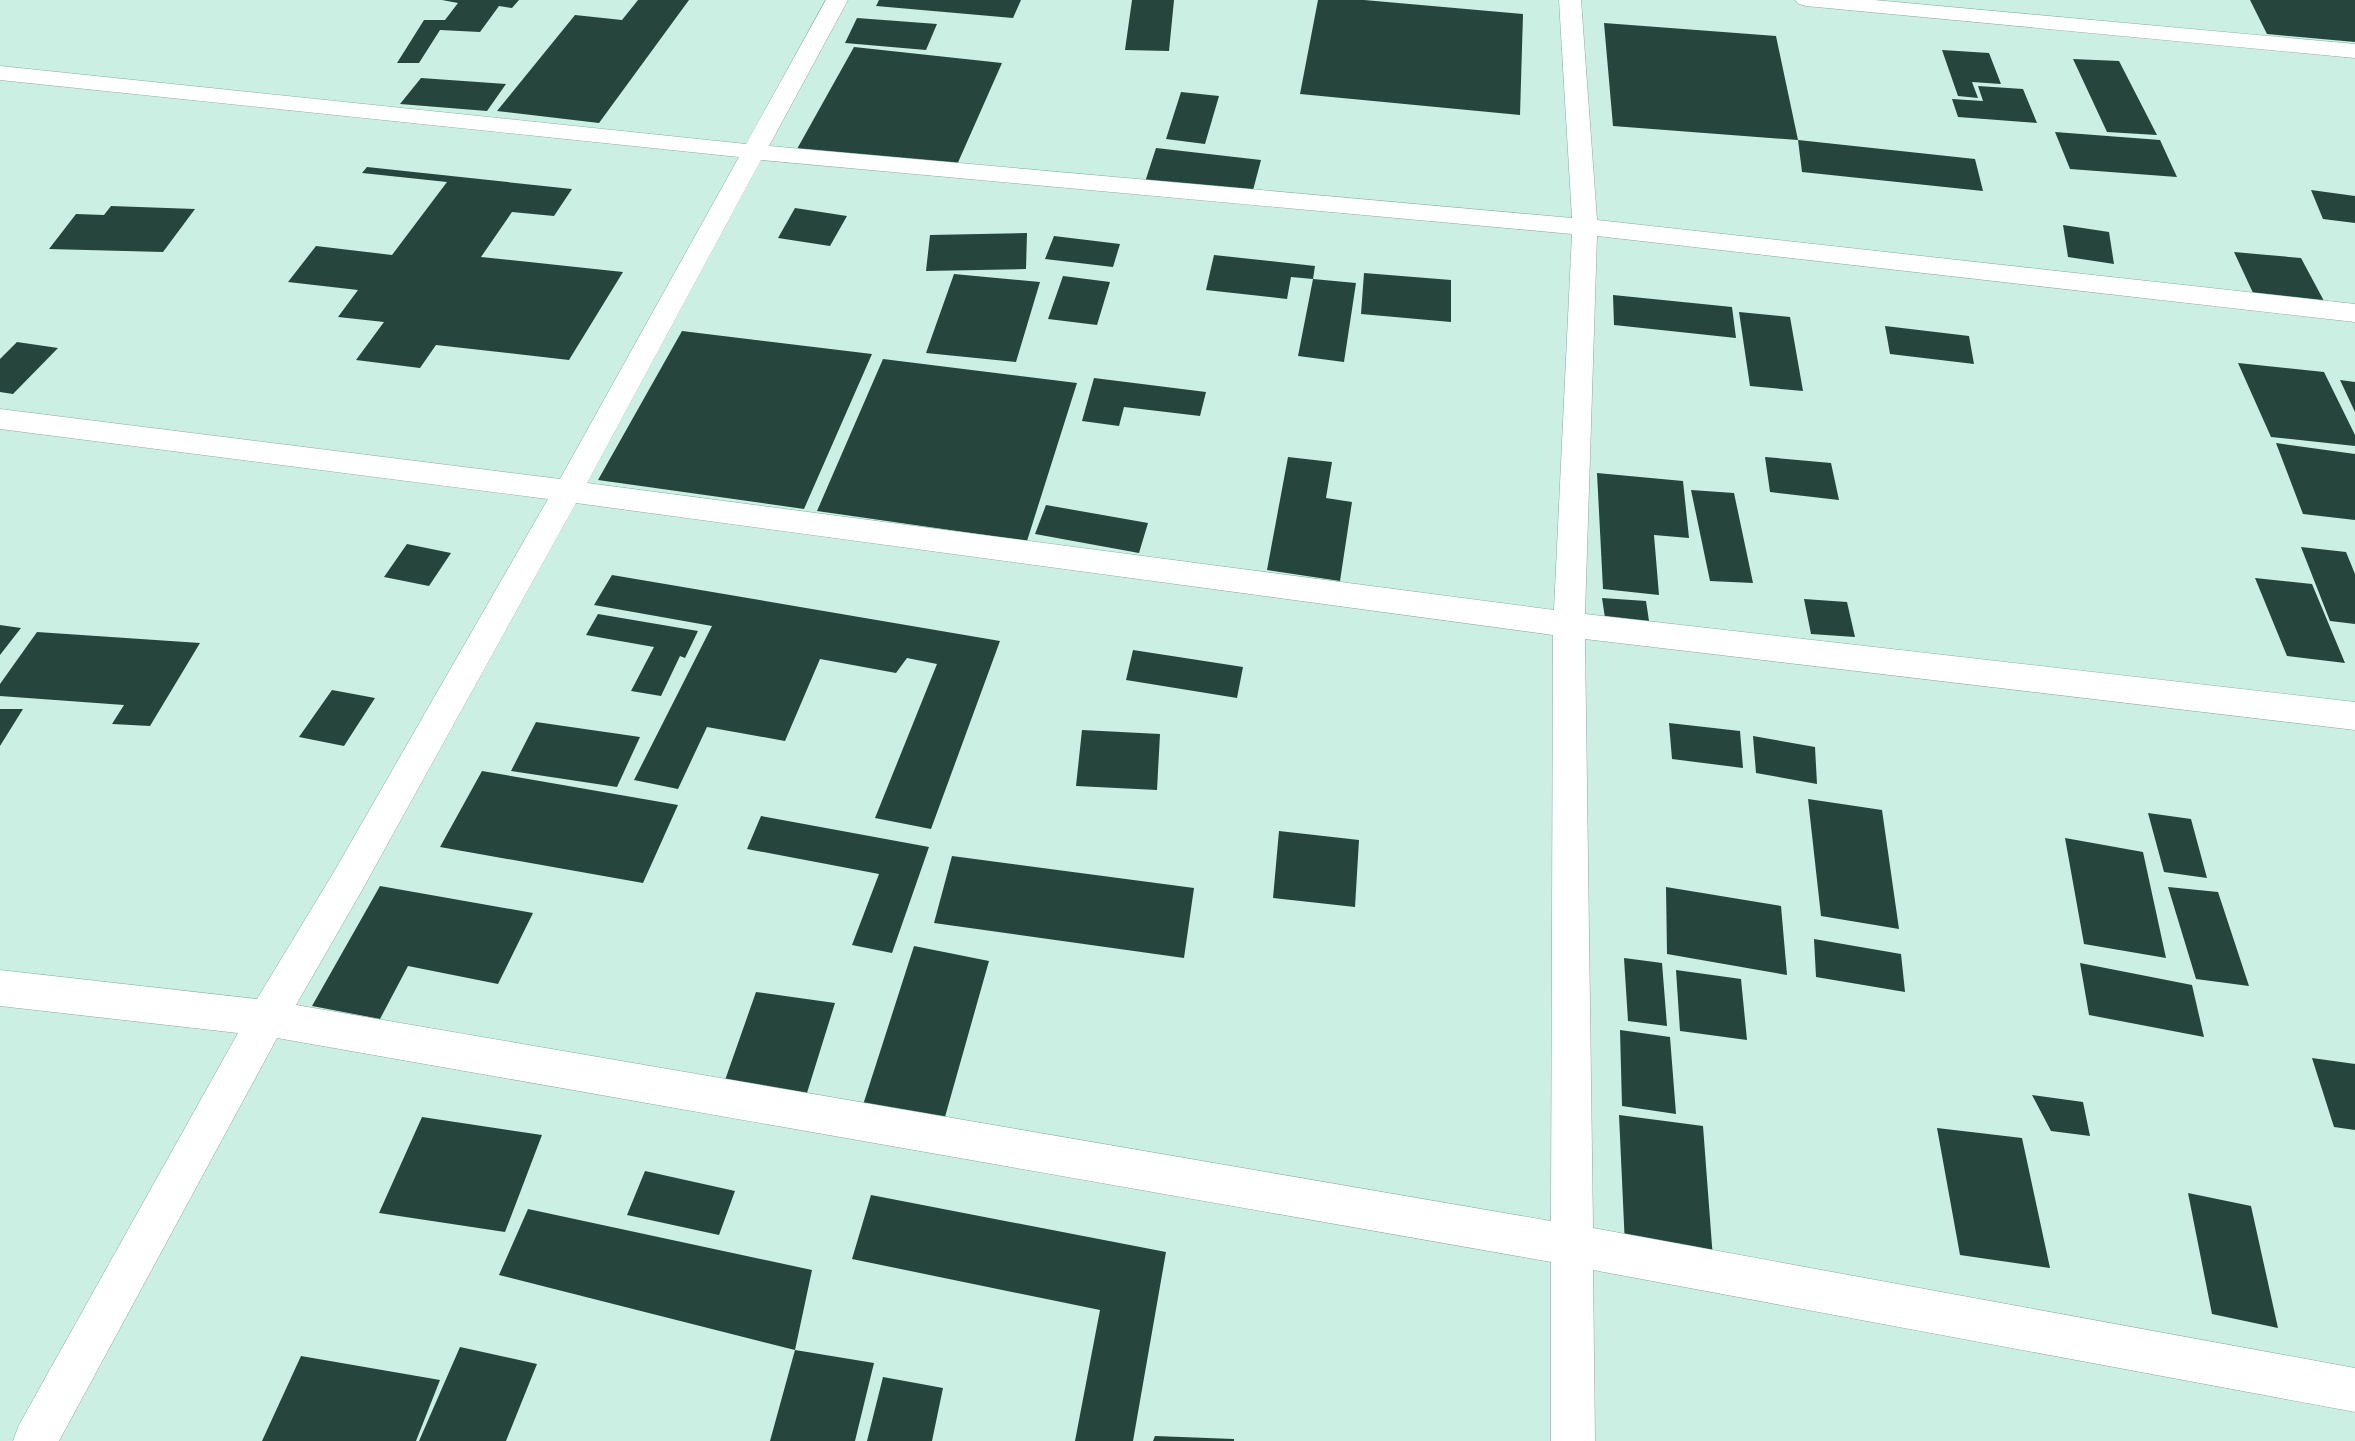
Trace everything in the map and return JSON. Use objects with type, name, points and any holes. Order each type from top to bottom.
[{"type":"street","points":[[34,1441],[267,1018],[568,491],[837,0]]},
{"type":"street","points":[[1570,0],[1585,228],[1569,625],[1573,1441]]},
{"type":"street","points":[[1806,0],[2355,51]]},
{"type":"street","points":[[0,73],[755,152],[1585,228],[2355,313]]},
{"type":"street","points":[[0,419],[568,491],[1569,625],[2355,716]]},
{"type":"street","points":[[0,988],[267,1018],[1572,1245],[2355,1390]]},
{"type":"building","points":[[442,0],[519,0],[512,8],[499,6],[480,32],[440,30],[419,63],[397,63],[424,20],[445,20],[458,3]]},
{"type":"building","points":[[638,0],[689,0],[599,123],[497,111],[575,15],[622,20]]},
{"type":"building","points":[[879,0],[1021,0],[1013,18],[876,6]]},
{"type":"building","points":[[1132,0],[1174,0],[1169,51],[1125,50]]},
{"type":"building","points":[[1318,0],[1364,0],[1523,14],[1520,115],[1300,94]]},
{"type":"building","points":[[2250,0],[2355,0],[2355,42],[2267,34]]},
{"type":"building","points":[[857,18],[937,24],[926,50],[845,43]]},
{"type":"building","points":[[1604,23],[1776,36],[1798,140],[1613,126]]},
{"type":"building","points":[[854,47],[1002,63],[956,167],[797,149]]},
{"type":"building","points":[[1942,50],[1989,53],[2001,84],[1972,82],[1978,98],[1958,96]]},
{"type":"building","points":[[2073,59],[2119,61],[2157,135],[2107,132]]},
{"type":"building","points":[[421,78],[506,84],[487,111],[400,104]]},
{"type":"building","points":[[1978,86],[2023,89],[2037,123],[1958,117],[1952,99],[1983,101]]},
{"type":"building","points":[[1181,92],[1219,96],[1205,144],[1166,139]]},
{"type":"building","points":[[2055,132],[2160,140],[2177,177],[2070,169]]},
{"type":"building","points":[[1798,140],[1975,159],[1983,191],[1802,172]]},
{"type":"building","points":[[1156,148],[1261,160],[1252,194],[1145,182]]},
{"type":"building","points":[[367,167],[572,189],[554,216],[512,212],[481,257],[623,272],[569,360],[436,345],[420,368],[356,360],[384,322],[338,317],[358,290],[288,282],[316,246],[392,255],[447,182],[362,173]]},
{"type":"building","points":[[2311,190],[2355,196],[2355,223],[2323,219]]},
{"type":"building","points":[[111,206],[195,209],[163,252],[49,249],[76,214],[104,215]]},
{"type":"building","points":[[795,208],[847,216],[830,246],[778,238]]},
{"type":"building","points":[[2063,225],[2109,232],[2114,264],[2068,257]]},
{"type":"building","points":[[1027,233],[1026,269],[926,271],[930,235]]},
{"type":"building","points":[[1054,236],[1120,244],[1113,267],[1045,259]]},
{"type":"building","points":[[2234,252],[2301,258],[2324,301],[2254,295]]},
{"type":"building","points":[[1214,255],[1315,266],[1313,279],[1291,277],[1287,299],[1206,290]]},
{"type":"building","points":[[1364,273],[1451,280],[1451,322],[1361,314]]},
{"type":"building","points":[[954,274],[1040,282],[1016,362],[926,353]]},
{"type":"building","points":[[1063,276],[1110,282],[1097,325],[1048,319]]},
{"type":"building","points":[[1313,279],[1356,283],[1344,362],[1298,356]]},
{"type":"building","points":[[1613,295],[1732,307],[1736,338],[1614,325]]},
{"type":"building","points":[[1739,312],[1790,317],[1803,391],[1750,386]]},
{"type":"building","points":[[1885,326],[1969,336],[1974,364],[1890,354]]},
{"type":"building","points":[[682,331],[872,354],[804,509],[598,480]]},
{"type":"building","points":[[17,342],[58,348],[13,394],[0,392],[0,359]]},
{"type":"building","points":[[883,359],[1077,383],[1027,541],[817,511]]},
{"type":"building","points":[[2238,363],[2324,372],[2355,435],[2355,446],[2271,437]]},
{"type":"building","points":[[1094,378],[1206,392],[1200,416],[1124,407],[1119,426],[1082,421]]},
{"type":"building","points":[[2340,380],[2355,382],[2355,412]]},
{"type":"building","points":[[2276,443],[2355,454],[2355,520],[2303,514]]},
{"type":"building","points":[[1288,457],[1332,462],[1326,498],[1352,502],[1340,581],[1267,570]]},
{"type":"building","points":[[1765,457],[1831,463],[1839,500],[1770,492]]},
{"type":"building","points":[[1597,473],[1683,481],[1689,538],[1654,535],[1659,595],[1603,589]]},
{"type":"building","points":[[1691,490],[1734,493],[1753,583],[1710,581]]},
{"type":"building","points":[[1046,505],[1148,523],[1139,553],[1035,534]]},
{"type":"building","points":[[407,544],[451,553],[429,586],[384,577]]},
{"type":"building","points":[[2301,547],[2346,552],[2355,574],[2355,624],[2330,621]]},
{"type":"building","points":[[612,575],[1000,641],[931,829],[875,818],[937,664],[907,658],[896,673],[820,659],[785,741],[707,727],[678,789],[634,780],[712,626],[594,605]]},
{"type":"building","points":[[2255,578],[2312,584],[2345,663],[2287,656]]},
{"type":"building","points":[[1602,598],[1646,601],[1649,621],[1605,618]]},
{"type":"building","points":[[1804,599],[1847,602],[1855,637],[1811,634]]},
{"type":"building","points":[[598,614],[698,631],[685,658],[680,656],[661,696],[631,691],[654,647],[586,635]]},
{"type":"building","points":[[0,625],[21,628],[0,655]]},
{"type":"building","points":[[37,632],[200,643],[150,726],[112,724],[124,705],[0,696],[0,684]]},
{"type":"building","points":[[1133,650],[1243,667],[1237,698],[1126,680]]},
{"type":"building","points":[[332,690],[375,698],[344,746],[299,737]]},
{"type":"building","points":[[0,709],[23,709],[0,746]]},
{"type":"building","points":[[536,722],[640,737],[617,787],[511,771]]},
{"type":"building","points":[[1669,723],[1740,731],[1743,768],[1672,759]]},
{"type":"building","points":[[1082,730],[1160,734],[1157,790],[1076,786]]},
{"type":"building","points":[[1753,736],[1815,747],[1817,784],[1756,773]]},
{"type":"building","points":[[482,771],[678,805],[643,883],[440,847]]},
{"type":"building","points":[[1808,799],[1882,810],[1899,929],[1821,916]]},
{"type":"building","points":[[2148,813],[2191,819],[2207,878],[2164,872]]},
{"type":"building","points":[[761,816],[929,847],[892,953],[852,945],[879,874],[747,849]]},
{"type":"building","points":[[1279,831],[1359,840],[1355,907],[1273,898]]},
{"type":"building","points":[[2065,838],[2143,852],[2166,958],[2084,944]]},
{"type":"building","points":[[952,856],[1194,888],[1184,958],[934,923]]},
{"type":"building","points":[[380,886],[533,913],[498,984],[408,966],[380,1019],[312,1006]]},
{"type":"building","points":[[1666,887],[1781,906],[1787,975],[1667,954]]},
{"type":"building","points":[[2168,887],[2218,892],[2249,986],[2196,979]]},
{"type":"building","points":[[1814,939],[1901,954],[1905,992],[1816,977]]},
{"type":"building","points":[[914,946],[989,961],[943,1124],[862,1108]]},
{"type":"building","points":[[1624,958],[1662,963],[1667,1026],[1628,1021]]},
{"type":"building","points":[[2080,963],[2192,985],[2204,1037],[2089,1015]]},
{"type":"building","points":[[1676,970],[1741,979],[1747,1040],[1680,1031]]},
{"type":"building","points":[[756,992],[835,1003],[806,1096],[724,1083]]},
{"type":"building","points":[[1620,1030],[1670,1037],[1676,1114],[1622,1106]]},
{"type":"building","points":[[2312,1058],[2355,1064],[2355,1130],[2334,1127]]},
{"type":"building","points":[[2032,1095],[2083,1102],[2090,1136],[2051,1131]]},
{"type":"building","points":[[1619,1115],[1703,1126],[1713,1259],[1625,1246]]},
{"type":"building","points":[[422,1117],[542,1135],[505,1232],[379,1213]]},
{"type":"building","points":[[1937,1128],[2022,1138],[2050,1268],[1960,1255]]},
{"type":"building","points":[[645,1171],[735,1191],[719,1235],[627,1215]]},
{"type":"building","points":[[2188,1193],[2251,1206],[2278,1328],[2212,1314]]},
{"type":"building","points":[[871,1195],[1166,1252],[1133,1441],[1075,1441],[1100,1310],[852,1259]]},
{"type":"building","points":[[528,1209],[812,1270],[795,1350],[499,1275]]},
{"type":"building","points":[[460,1347],[537,1364],[506,1441],[419,1441]]},
{"type":"building","points":[[795,1350],[874,1363],[855,1441],[770,1441]]},
{"type":"building","points":[[301,1356],[440,1380],[416,1441],[262,1441]]},
{"type":"building","points":[[883,1377],[943,1388],[932,1441],[867,1441]]},
{"type":"building","points":[[1155,1436],[1234,1439],[1234,1441],[1153,1441]]}]
